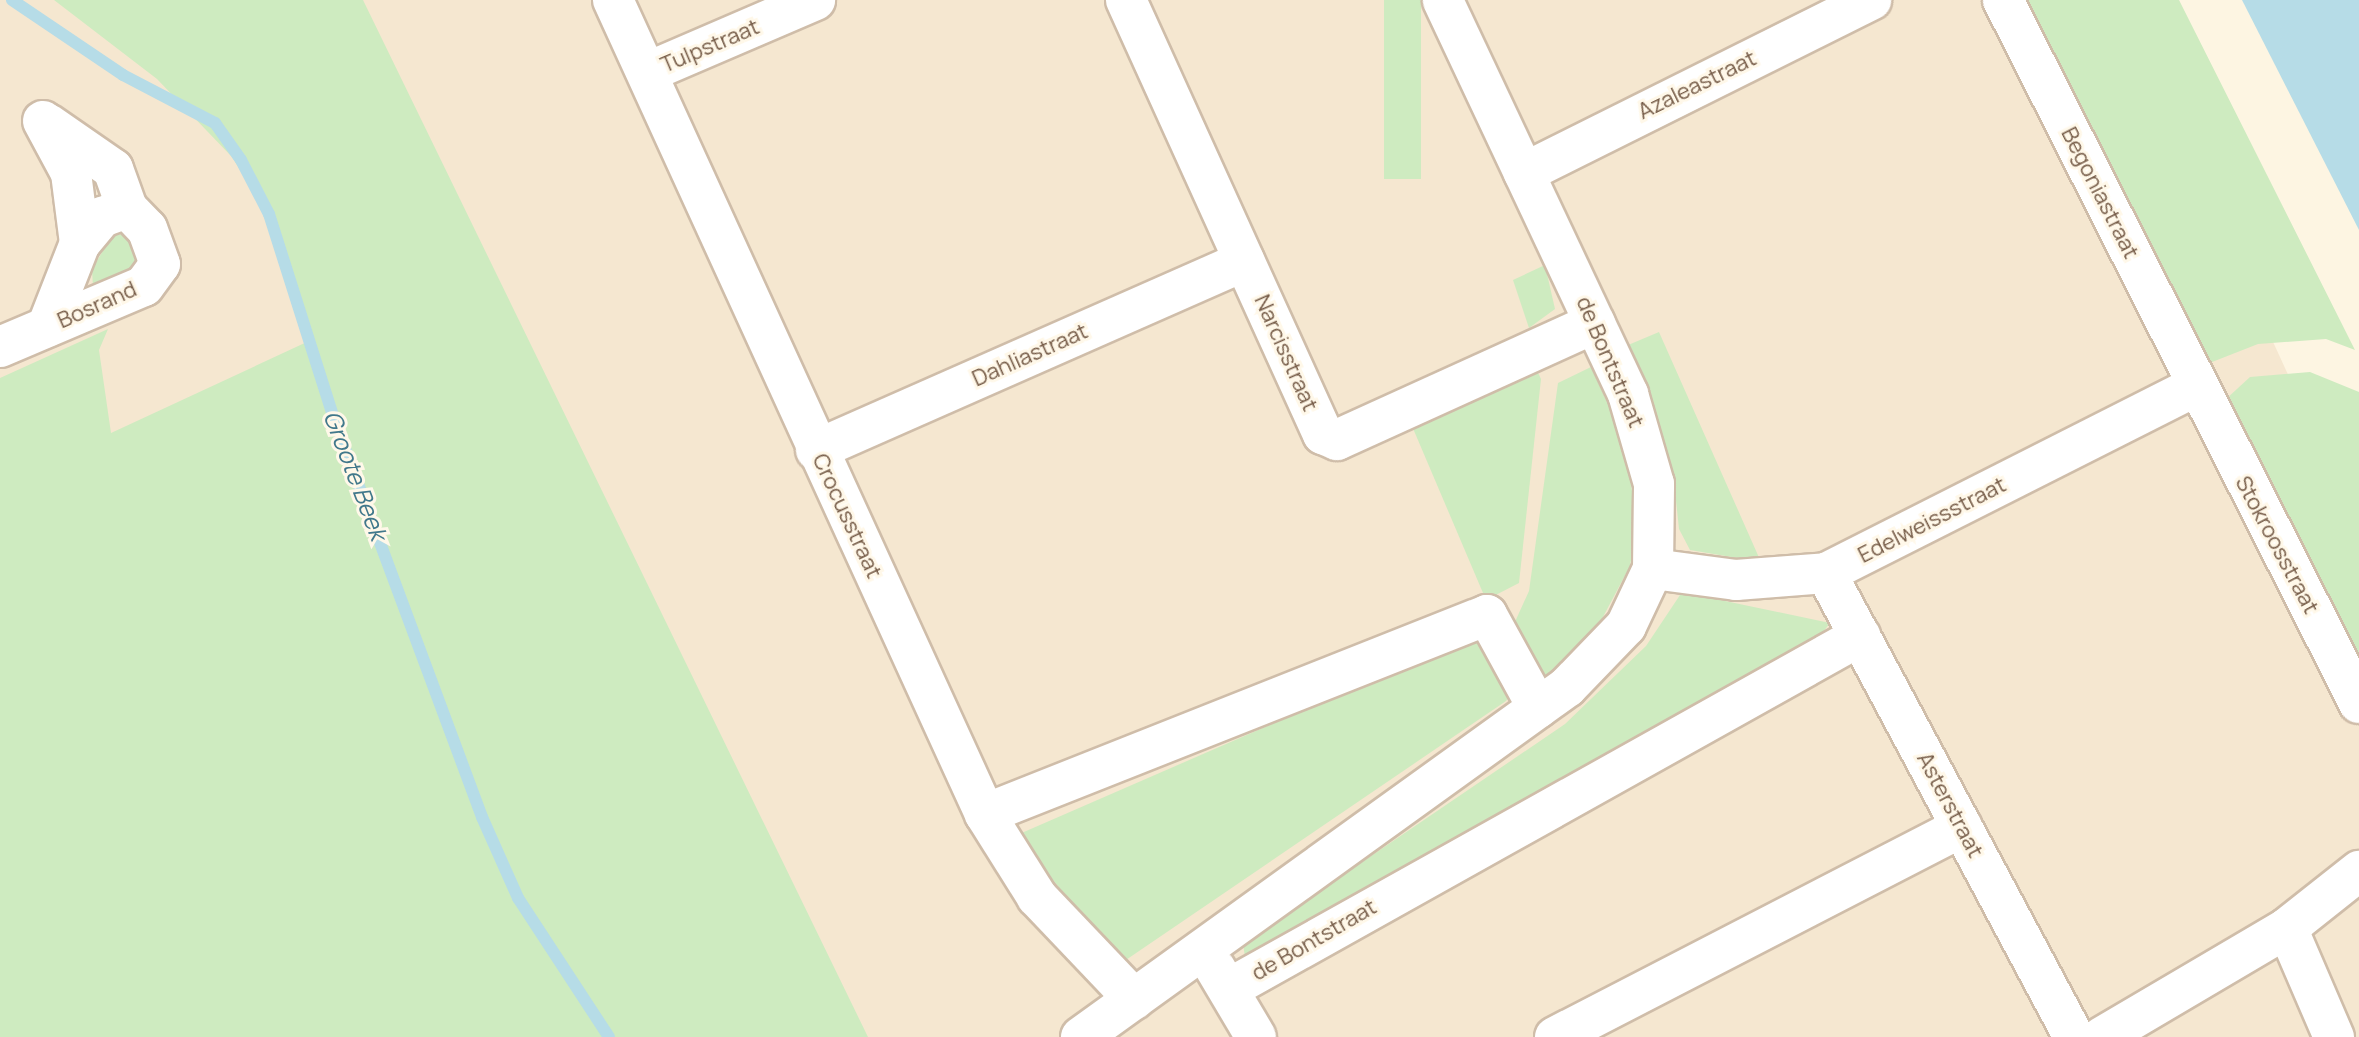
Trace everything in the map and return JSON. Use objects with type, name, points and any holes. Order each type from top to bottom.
[{"type":"street","name":"Crocusstraat","points":[[613,0],[816,450],[985,814],[1037,897],[1134,999]]},
{"type":"street","name":"Tulpstraat","points":[[648,72],[815,0]]},
{"type":"street","name":"Narcisstraat","points":[[1126,0],[1323,434],[1337,440],[1595,323]]},
{"type":"street","name":"de Bontstraat","points":[[1081,1037],[1203,953],[1538,708],[1598,660],[1626,626],[1653,569],[1654,484],[1628,394],[1443,0]]},
{"type":"street","name":"Azaleastraat","points":[[1524,173],[1871,0]]},
{"type":"street","name":"Begoniastraat","points":[[2003,0],[2194,387]]},
{"type":"street","points":[[80,243],[71,173],[43,121],[113,169],[127,208]]},
{"type":"street","name":"Bosrand","points":[[0,347],[144,286],[160,264],[147,229],[127,208],[102,217],[80,243],[47,327]]},
{"type":"street","name":"Dahliastraat","points":[[816,450],[1244,261]]},
{"type":"street","name":"Edelweissstraat","points":[[1653,569],[1736,580],[1826,573],[2194,387]]},
{"type":"street","name":"Stokroosstraat","points":[[2194,387],[2359,703]]},
{"type":"street","name":"Asterstraat","points":[[1826,573],[2074,1037]]},
{"type":"street","points":[[985,814],[1487,615],[1538,708]]},
{"type":"street","name":"de Bontstraat","points":[[1230,988],[1860,636]]},
{"type":"street","points":[[1555,1037],[1962,827]]},
{"type":"street","points":[[2102,1037],[2287,928],[2359,871]]},
{"type":"street","points":[[2287,928],[2334,1037]]},
{"type":"street","points":[[1203,953],[1230,988],[1256,1037]]},
{"type":"shaded area","points":[[0,0],[2116,0],[2359,529],[2359,1037],[0,1037]]},
{"type":"green space","points":[[54,0],[363,0],[868,1037],[0,1037],[0,378],[108,329],[99,350],[111,433],[309,341],[296,284],[263,207],[232,157],[157,79]]},
{"type":"green space","points":[[1384,0],[1421,0],[1421,179],[1384,179]]},
{"type":"green space","points":[[2022,0],[2179,0],[2355,350],[2326,339],[2258,344],[2207,364]]},
{"type":"green space","points":[[113,234],[129,235],[140,267],[93,288],[92,269]]},
{"type":"green space","points":[[1545,265],[1555,309],[1529,328],[1513,280]]},
{"type":"green space","points":[[1659,332],[1761,562],[1690,550],[1679,529],[1674,482],[1621,348]]},
{"type":"green space","points":[[1531,358],[1541,379],[1519,583],[1486,600],[1409,419]]},
{"type":"green space","points":[[1591,367],[1625,442],[1637,526],[1630,566],[1595,632],[1542,684],[1514,624],[1529,591],[1558,383]]},
{"type":"green space","points":[[2310,372],[2359,392],[2359,668],[2225,400],[2250,377]]},
{"type":"green space","points":[[1682,592],[1830,623],[1796,667],[1246,965],[1243,943],[1565,724],[1646,646]]},
{"type":"green space","points":[[1481,633],[1511,694],[1506,701],[1120,964],[1017,835]]},
{"type":"water","points":[[2242,0],[2359,0],[2359,230]]},
{"type":"waterway","name":"Groote Beek","points":[[12,0],[123,75],[215,123],[241,160],[269,214],[334,419],[482,817],[518,898],[609,1037]]}]
